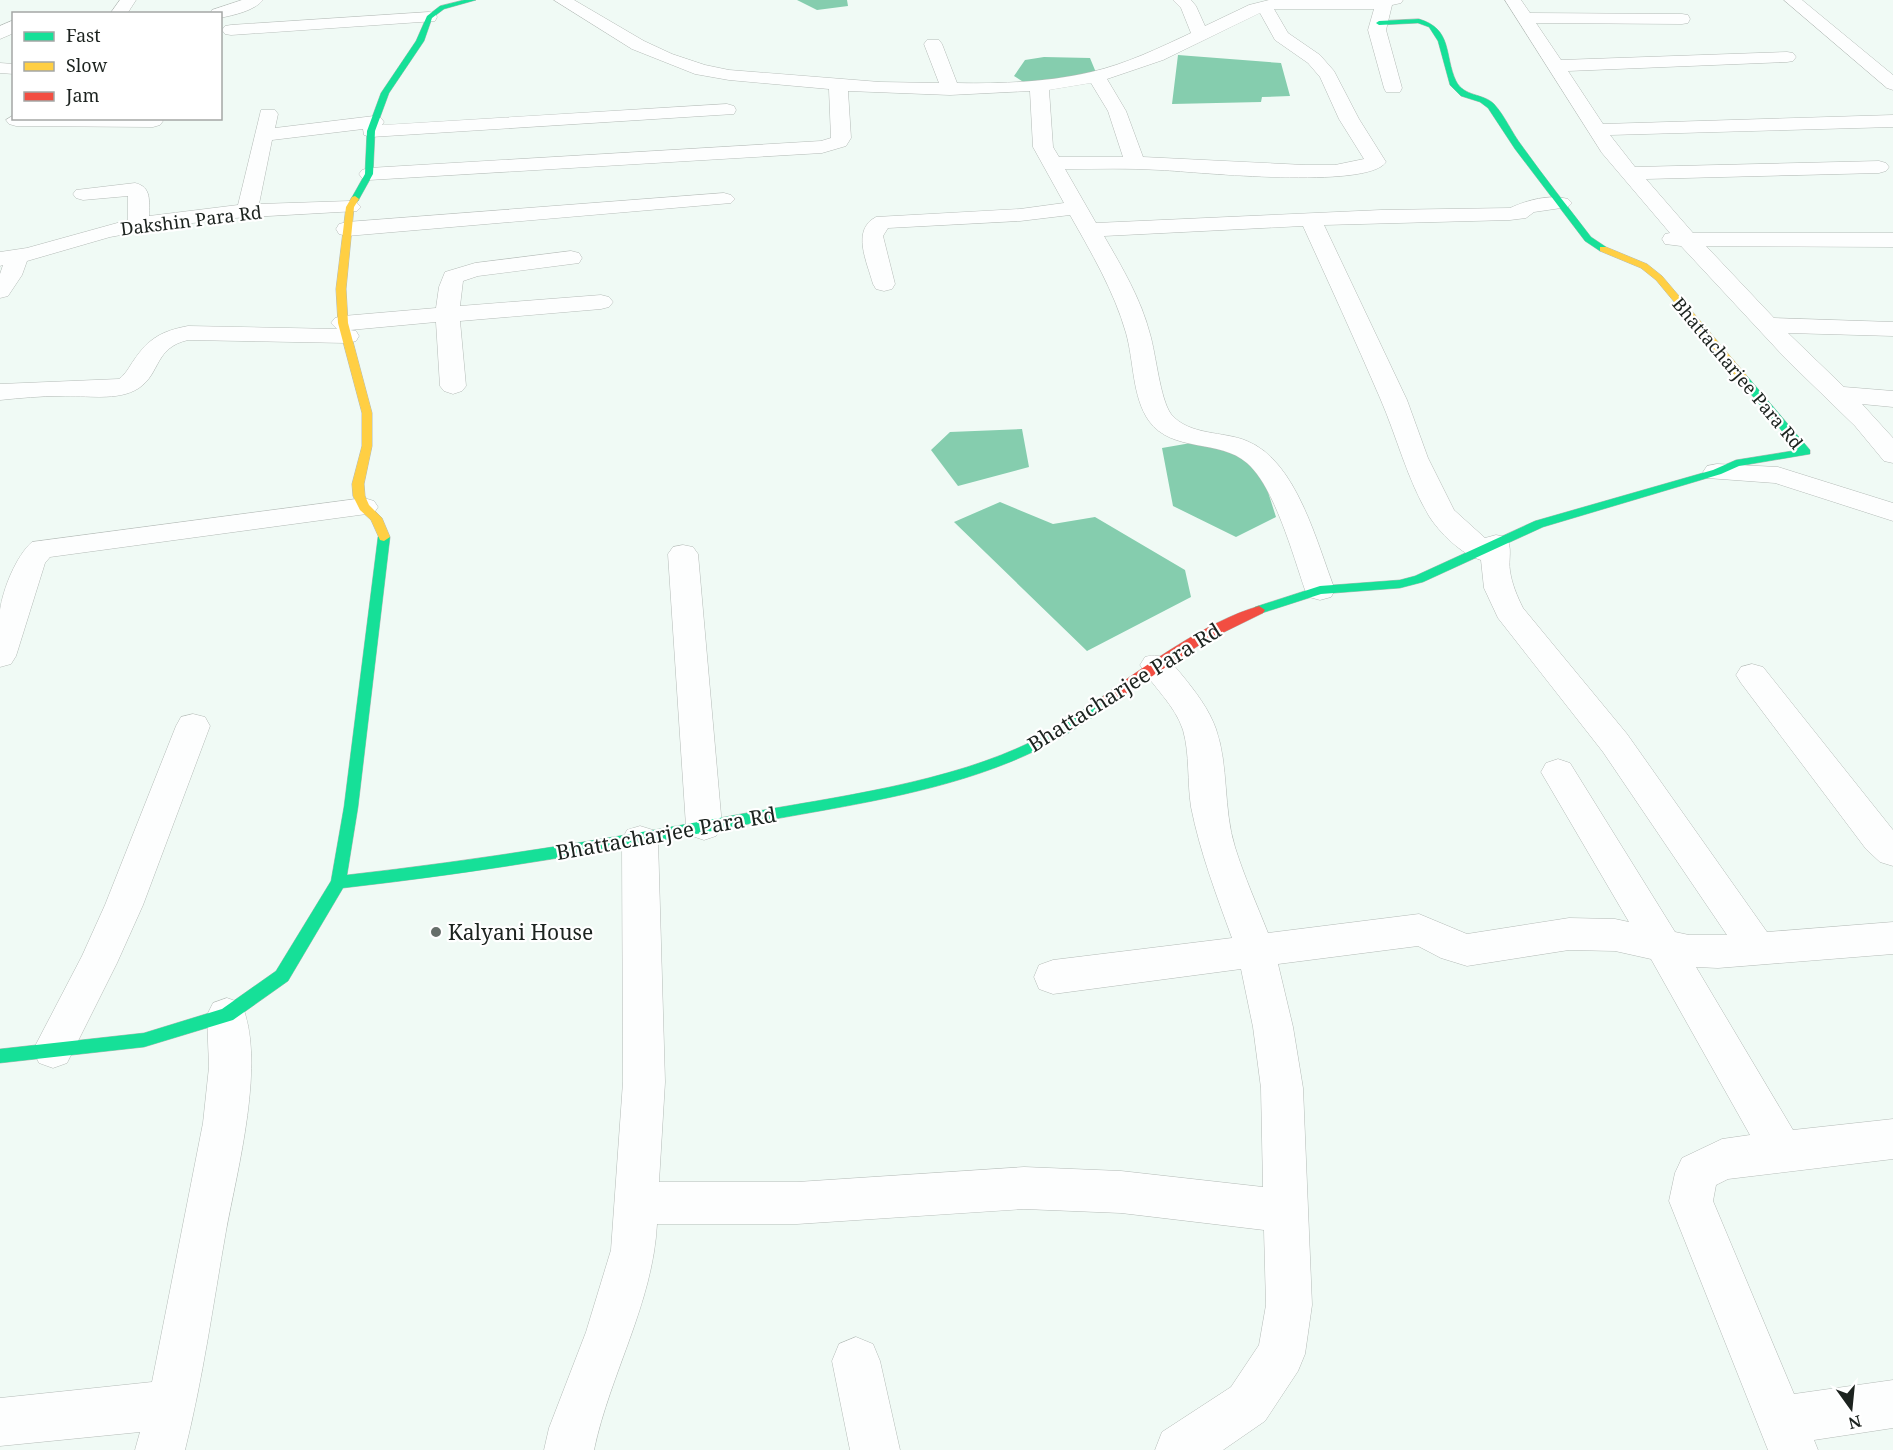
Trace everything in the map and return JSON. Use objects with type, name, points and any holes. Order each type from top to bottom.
[{"type":"street","points":[[222,13],[255,0]]},
{"type":"street","points":[[231,30],[431,10],[473,0]]},
{"type":"street","points":[[562,0],[638,45],[701,70],[729,75],[838,85],[950,89],[1039,85],[1096,77],[1157,56],[1268,3],[1328,2],[1361,5],[1389,0]]},
{"type":"street","points":[[1181,0],[1188,6],[1200,34]]},
{"type":"street","points":[[1389,0],[1382,9],[1377,30],[1393,88]]},
{"type":"street","points":[[1513,0],[1596,130],[1630,173],[1686,238],[1767,325],[1864,420],[1893,455]]},
{"type":"street","points":[[1792,0],[1893,84]]},
{"type":"street","points":[[1051,163],[1135,163],[1326,170],[1367,167],[1376,162],[1349,119],[1328,75],[1314,60],[1281,36],[1268,3]]},
{"type":"street","points":[[0,1056],[144,1040],[227,1015],[282,976],[338,882],[352,796],[384,538],[376,518],[364,507],[359,496],[358,484],[367,446],[367,413],[345,330],[341,289],[347,229],[351,207],[369,174],[373,127],[385,93],[420,41],[431,10]]},
{"type":"street","points":[[1526,18],[1682,19]]},
{"type":"street","points":[[0,34],[12,20]]},
{"type":"street","points":[[884,284],[872,236],[876,226],[901,220],[1020,215],[1082,219],[1311,220],[1381,216],[1510,214],[1518,213],[1528,206],[1560,203],[1491,105],[1464,94],[1453,83],[1442,41],[1432,26],[1419,21],[1379,23]]},
{"type":"street","points":[[933,44],[950,89]]},
{"type":"street","points":[[1857,56],[1893,57]]},
{"type":"street","points":[[1557,66],[1787,57]]},
{"type":"street","points":[[1096,77],[1117,111],[1135,163]]},
{"type":"street","points":[[347,229],[832,145],[839,142],[841,138],[838,85]]},
{"type":"street","points":[[1039,85],[1042,147],[1119,283],[1138,333],[1152,399],[1160,418],[1183,434],[1237,446],[1256,456],[1273,475],[1320,590]]},
{"type":"street","points":[[264,135],[373,127],[582,119],[727,110]]},
{"type":"street","points":[[247,212],[268,114]]},
{"type":"street","points":[[579,187],[582,119]]},
{"type":"street","points":[[0,138],[15,120]]},
{"type":"street","points":[[84,120],[153,121]]},
{"type":"street","points":[[1596,130],[1893,121]]},
{"type":"street","points":[[1630,173],[1879,167]]},
{"type":"street","points":[[369,174],[724,199]]},
{"type":"street","points":[[83,194],[135,189],[138,192],[139,224]]},
{"type":"street","name":"Bhattacharjee Para Rd","points":[[338,882],[426,873],[640,840],[856,798],[959,774],[1033,747],[1087,714],[1156,665],[1223,624],[1270,605],[1320,590],[1400,584],[1419,579],[1539,524],[1717,472],[1736,463],[1806,452],[1659,278],[1634,261],[1596,246],[1560,203]]},
{"type":"street","name":"Dakshin Para Rd","points":[[9,258],[115,228],[139,224],[247,212],[351,207]]},
{"type":"street","points":[[1311,220],[1405,426],[1415,458],[1442,514],[1456,530],[1490,548],[1499,588],[1509,611],[1615,743],[1757,949]]},
{"type":"street","points":[[1656,240],[1686,238],[1893,240]]},
{"type":"street","points":[[0,291],[11,275],[9,258]]},
{"type":"street","points":[[453,386],[449,314],[450,284],[453,278],[462,273],[571,258]]},
{"type":"street","points":[[0,392],[127,386],[133,381],[154,348],[163,340],[174,335],[345,330],[449,314],[602,302]]},
{"type":"street","points":[[1767,325],[1893,329]]},
{"type":"street","points":[[1837,394],[1893,399]]},
{"type":"street","name":"Bhattacharjee Para Rd","points":[[1717,472],[1778,475],[1893,512]]},
{"type":"street","points":[[0,656],[30,563],[34,555],[42,549],[364,507]]},
{"type":"street","points":[[683,554],[704,826]]},
{"type":"street","points":[[1156,665],[1184,700],[1199,729],[1206,764],[1208,803],[1217,847],[1256,952],[1273,1027],[1282,1088],[1284,1211],[1289,1305],[1281,1354],[1248,1404],[1180,1450]]},
{"type":"street","points":[[1752,675],[1879,839],[1893,852]]},
{"type":"street","points":[[52,1050],[98,963],[124,905],[193,726]]},
{"type":"street","points":[[1558,772],[1663,945],[1783,1153]]},
{"type":"street","points":[[569,1450],[574,1428],[609,1332],[633,1250],[644,1082],[640,840]]},
{"type":"street","points":[[1053,977],[1419,930],[1432,933],[1453,948],[1467,950],[1569,933],[1615,935],[1699,951],[1757,949],[1893,938]]},
{"type":"street","points":[[160,1450],[173,1404],[216,1170],[228,1086],[231,1042],[227,1015]]},
{"type":"street","points":[[1893,1139],[1722,1160],[1697,1173],[1692,1201],[1787,1435],[1893,1404]]},
{"type":"street","points":[[637,1203],[797,1203],[1024,1188],[1121,1192],[1284,1211]]},
{"type":"street","points":[[856,1361],[875,1450]]},
{"type":"street","points":[[0,1422],[173,1404]]},
{"type":"shaded area","points":[[797,0],[847,0],[848,6],[817,10]]},
{"type":"shaded area","points":[[1178,55],[1281,63],[1290,96],[1262,97],[1261,102],[1172,104]]},
{"type":"shaded area","points":[[1044,57],[1090,58],[1097,75],[1025,83],[1014,76],[1025,60]]},
{"type":"shaded area","points":[[1022,429],[1029,467],[958,486],[931,450],[950,432]]},
{"type":"shaded area","points":[[1214,439],[1253,445],[1276,517],[1236,537],[1173,506],[1162,448]]},
{"type":"shaded area","points":[[1000,502],[1053,524],[1095,517],[1185,570],[1191,597],[1087,651],[954,522]]},
{"type":"traffic: fast","points":[[355,199],[369,174],[371,131],[385,93],[420,41],[429,17],[442,7],[473,0]]},
{"type":"traffic: fast","points":[[1379,23],[1419,21],[1432,26],[1442,41],[1453,83],[1464,94],[1483,100],[1491,106],[1518,147],[1588,239],[1603,249]]},
{"type":"traffic: fast","points":[[1259,610],[1320,590],[1400,584],[1419,579],[1539,524],[1717,472],[1736,463],[1806,452],[1743,378]]},
{"type":"traffic: fast","points":[[0,1056],[144,1040],[227,1015],[282,976],[338,882],[351,807],[384,537]]},
{"type":"traffic: fast","points":[[338,882],[490,863],[591,847],[888,792],[961,773],[1031,748],[1061,732],[1108,699]]},
{"type":"traffic: slow","points":[[355,199],[350,207],[341,289],[343,323],[367,413],[367,446],[358,484],[359,496],[364,507],[376,518],[384,537]]},
{"type":"traffic: slow","points":[[1603,249],[1644,266],[1659,278],[1743,378]]},
{"type":"traffic: jam","points":[[1108,699],[1200,639],[1259,610]]},
{"type":"place","name":"Kalyani House","points":[[436,932]]}]
